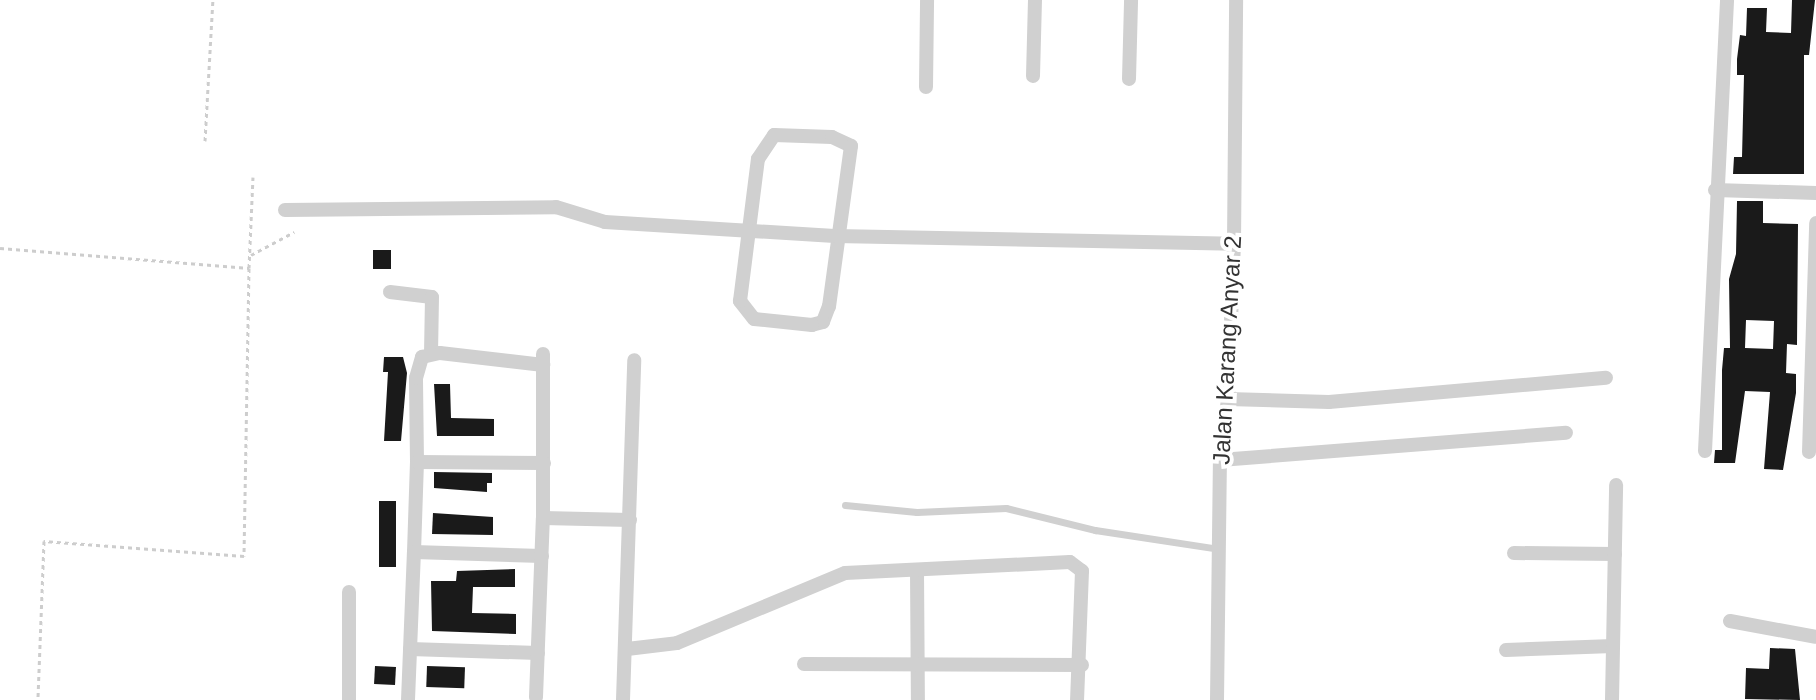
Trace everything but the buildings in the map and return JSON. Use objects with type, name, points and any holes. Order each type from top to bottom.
[{"type":"street","points":[[926,87],[927,0]]},
{"type":"street","points":[[1033,76],[1035,0]]},
{"type":"street","points":[[1129,79],[1131,0]]},
{"type":"street","name":"Jalan Karang Anyar 2","points":[[1217,700],[1220,460],[1228,399],[1234,244],[1236,0]]},
{"type":"street","points":[[1705,451],[1715,190],[1727,0]]},
{"type":"street","points":[[832,137],[851,146],[835,236],[823,322],[792,326],[754,319],[742,307],[738,292],[747,230],[758,159],[767,138],[832,137]]},
{"type":"street","points":[[1715,190],[1816,193]]},
{"type":"street","points":[[285,210],[556,207],[605,222],[835,236],[1234,244]]},
{"type":"street","points":[[1809,452],[1816,223]]},
{"type":"street","points":[[390,292],[432,297],[431,353]]},
{"type":"street","points":[[408,700],[417,462],[416,378],[422,357],[431,353],[543,359],[543,518],[536,697]]},
{"type":"street","points":[[623,700],[634,360]]},
{"type":"street","points":[[1228,399],[1329,402],[1606,378]]},
{"type":"street","points":[[1220,460],[1566,433]]},
{"type":"street","points":[[417,462],[544,463]]},
{"type":"street","points":[[1612,700],[1616,485]]},
{"type":"street","points":[[543,518],[630,520]]},
{"type":"street","points":[[414,552],[542,556]]},
{"type":"street","points":[[1514,553],[1615,554]]},
{"type":"street","points":[[627,649],[677,643],[845,573],[1077,563],[1082,571],[1082,665],[1077,700]]},
{"type":"street","points":[[917,571],[918,700]]},
{"type":"street","points":[[349,592],[349,700]]},
{"type":"street","points":[[1730,621],[1816,637]]},
{"type":"street","points":[[1506,650],[1613,646]]},
{"type":"street","points":[[410,649],[538,653]]},
{"type":"street","points":[[804,664],[917,668],[1082,665]]},
{"type":"lane","points":[[845,505],[917,512],[1006,508],[1095,530],[1219,549]]},
{"type":"path","points":[[205,141],[213,0]]},
{"type":"path","points":[[38,700],[44,541],[244,556],[253,177]]},
{"type":"path","points":[[251,255],[294,232]]},
{"type":"path","points":[[0,248],[249,268]]}]
